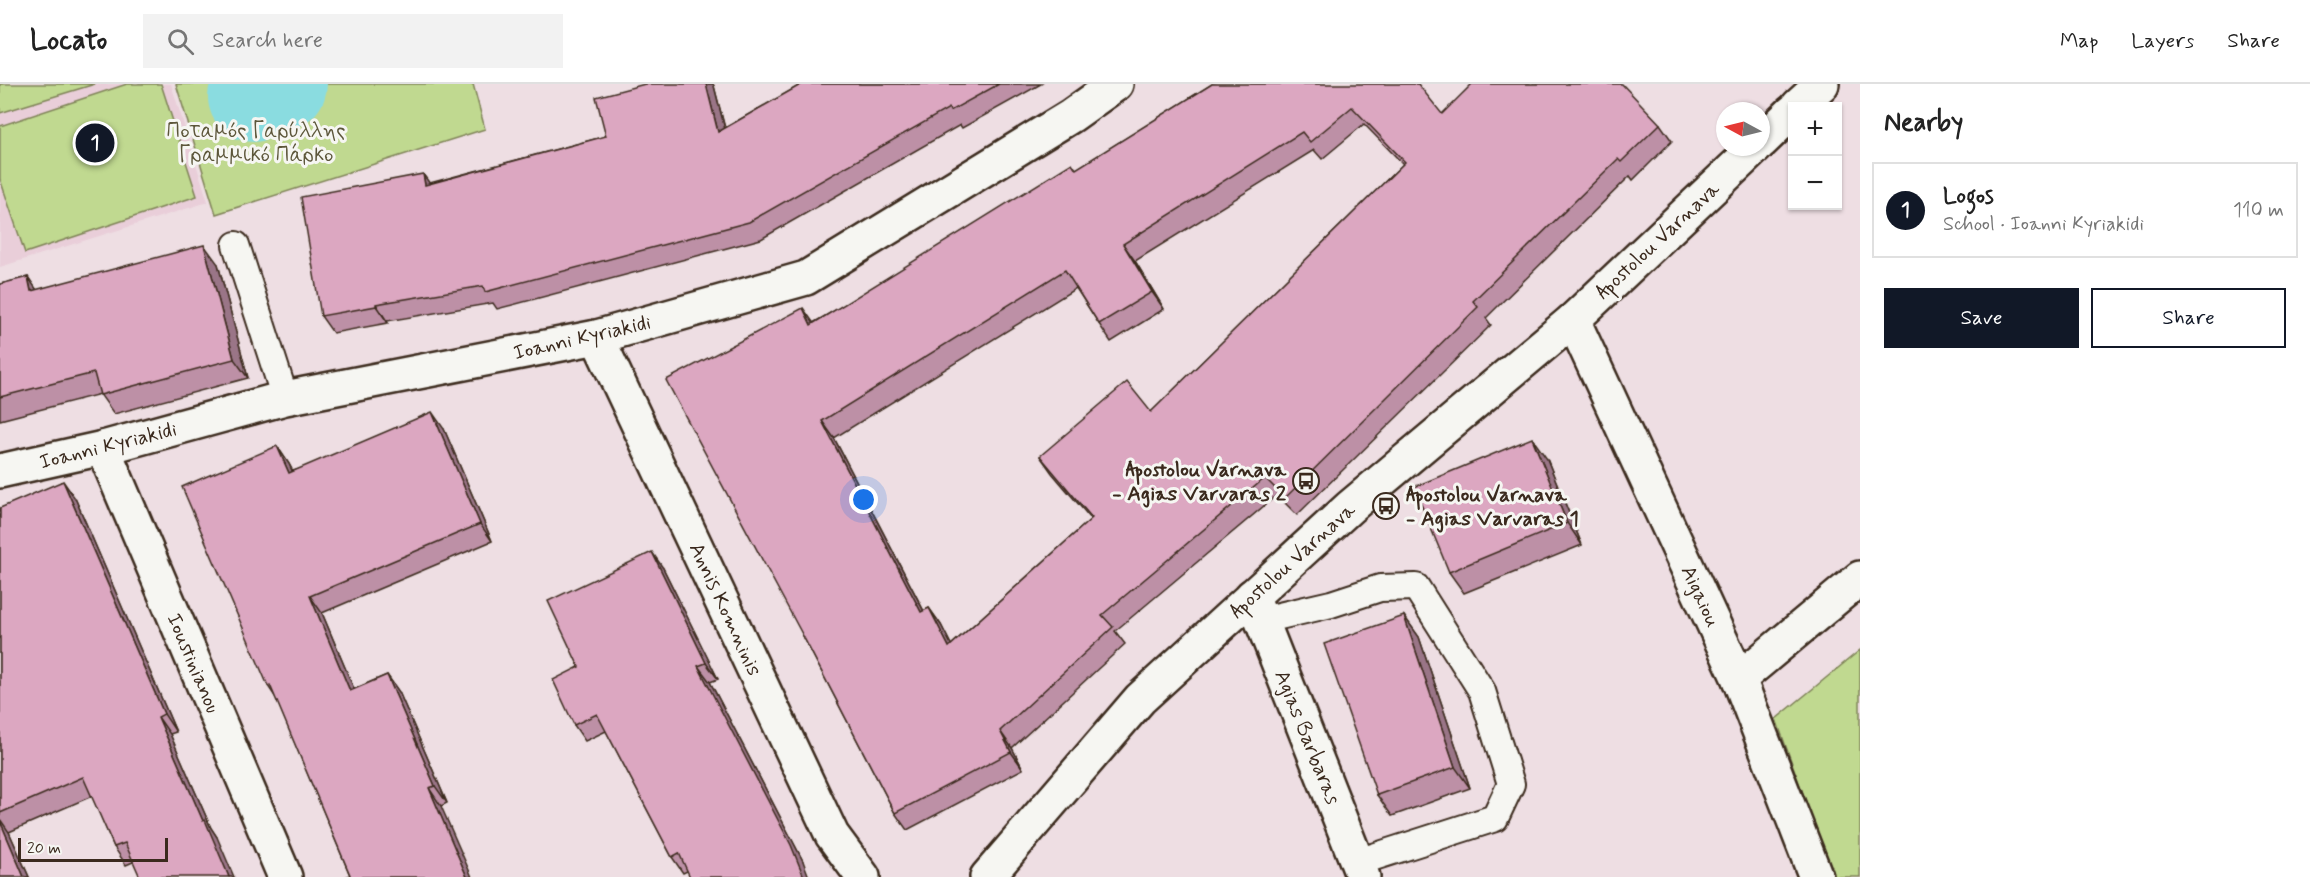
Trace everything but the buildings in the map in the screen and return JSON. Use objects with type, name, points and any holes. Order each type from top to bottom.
[{"type":"street","name":"Ioanni Kyriakidi","points":[[0,471],[103,448],[285,398],[597,337],[806,278],[1071,116],[1116,84]]},
{"type":"street","points":[[1802,102],[1822,84]]},
{"type":"street","points":[[1770,133],[1788,116]]},
{"type":"street","name":"Apostolou Varnava","points":[[987,877],[1140,699],[1257,608],[1350,507],[1573,320],[1746,156]]},
{"type":"street","name":"Aigaiou","points":[[1573,320],[1739,679],[1816,877]]},
{"type":"street","name":"Annis Komninis","points":[[597,337],[832,835],[863,877]]},
{"type":"street","name":"Ioustinianou","points":[[103,448],[285,877]]},
{"type":"street","points":[[1739,679],[1860,578]]},
{"type":"street","name":"Agias Barbaras","points":[[1257,608],[1360,870]]},
{"type":"lane","points":[[236,244],[285,398]]},
{"type":"lane","points":[[1257,608],[1331,604],[1380,588],[1416,587],[1482,691],[1511,784],[1495,818],[1360,870]]},
{"type":"shaded area","points":[[0,84],[171,84],[208,202],[0,267]]},
{"type":"green space","points":[[0,84],[95,84],[0,113]]},
{"type":"green space","points":[[127,84],[161,84],[197,196],[25,253],[0,179],[0,126]]},
{"type":"green space","name":"Ποταμός Γαρύλλης Γραμμικό Πάρκο","points":[[176,84],[473,84],[485,129],[216,214]]},
{"type":"green space","points":[[1860,650],[1860,877],[1833,877],[1776,719]]},
{"type":"waterway","points":[[253,97],[282,84]]},
{"type":"place","name":"Logos","points":[[95,143]]},
{"type":"place","name":"Apostolou Varnava - Agias Varvaras 2","points":[[1306,481]]},
{"type":"place","name":"Apostolou Varnava - Agias Varvaras 1","points":[[1386,506]]}]
